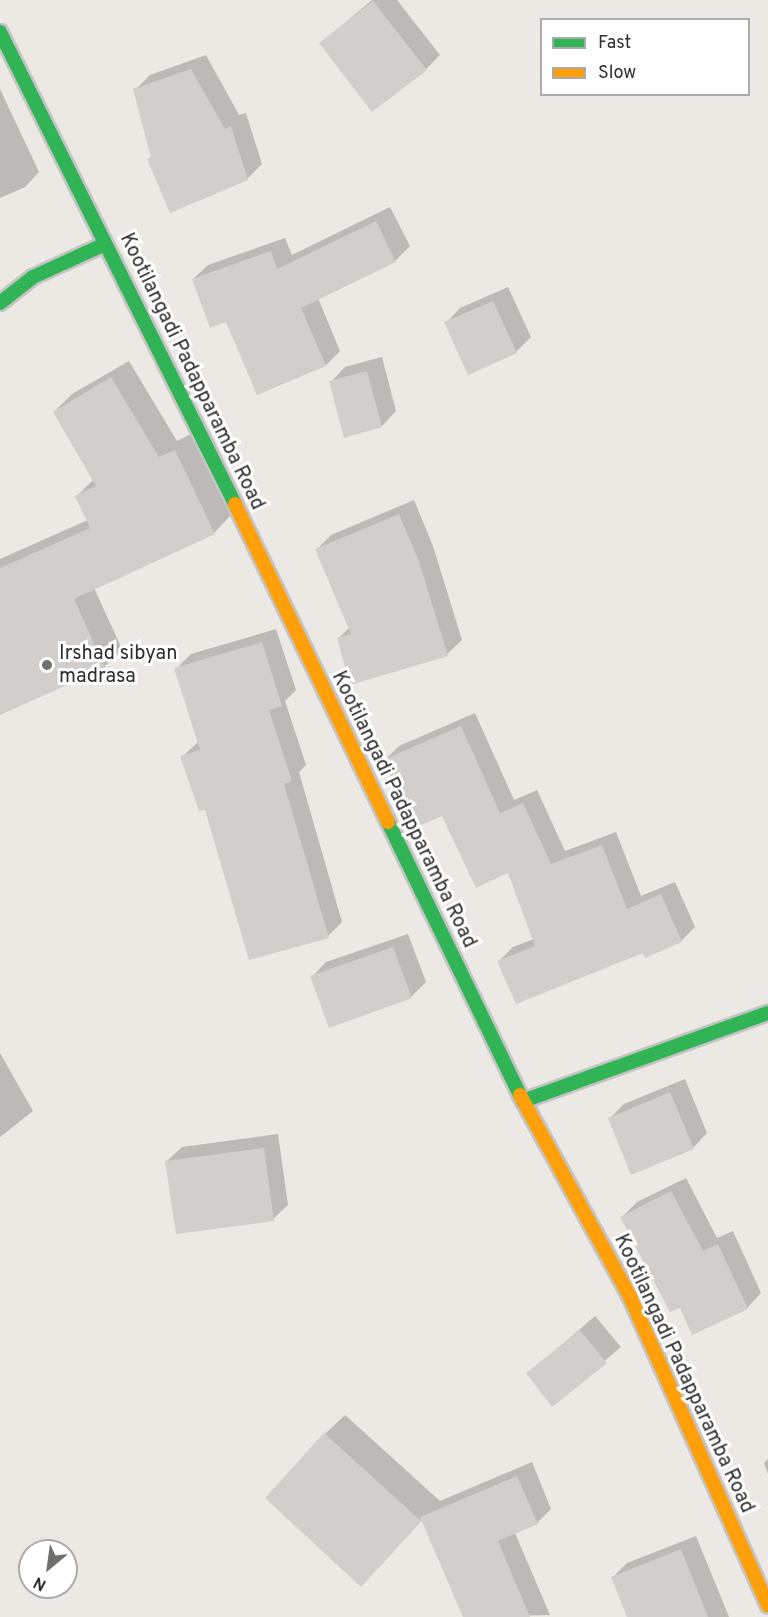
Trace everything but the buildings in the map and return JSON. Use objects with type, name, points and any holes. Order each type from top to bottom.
[{"type":"main road","name":"Kootilangadi Padapparamba Road","points":[[0,32],[523,1101],[630,1298],[768,1605]]},
{"type":"main road","points":[[0,303],[33,277],[105,244]]},
{"type":"main road","points":[[523,1101],[768,1013]]},
{"type":"traffic: fast","points":[[0,32],[235,504]]},
{"type":"traffic: fast","points":[[0,303],[33,277],[105,244]]},
{"type":"traffic: fast","points":[[388,822],[520,1095]]},
{"type":"traffic: fast","points":[[523,1101],[768,1013]]},
{"type":"traffic: slow","points":[[235,504],[388,822]]},
{"type":"traffic: slow","points":[[520,1095],[630,1297],[768,1605]]},
{"type":"place","name":"Irshad sibyan madrasa","points":[[47,665]]}]
